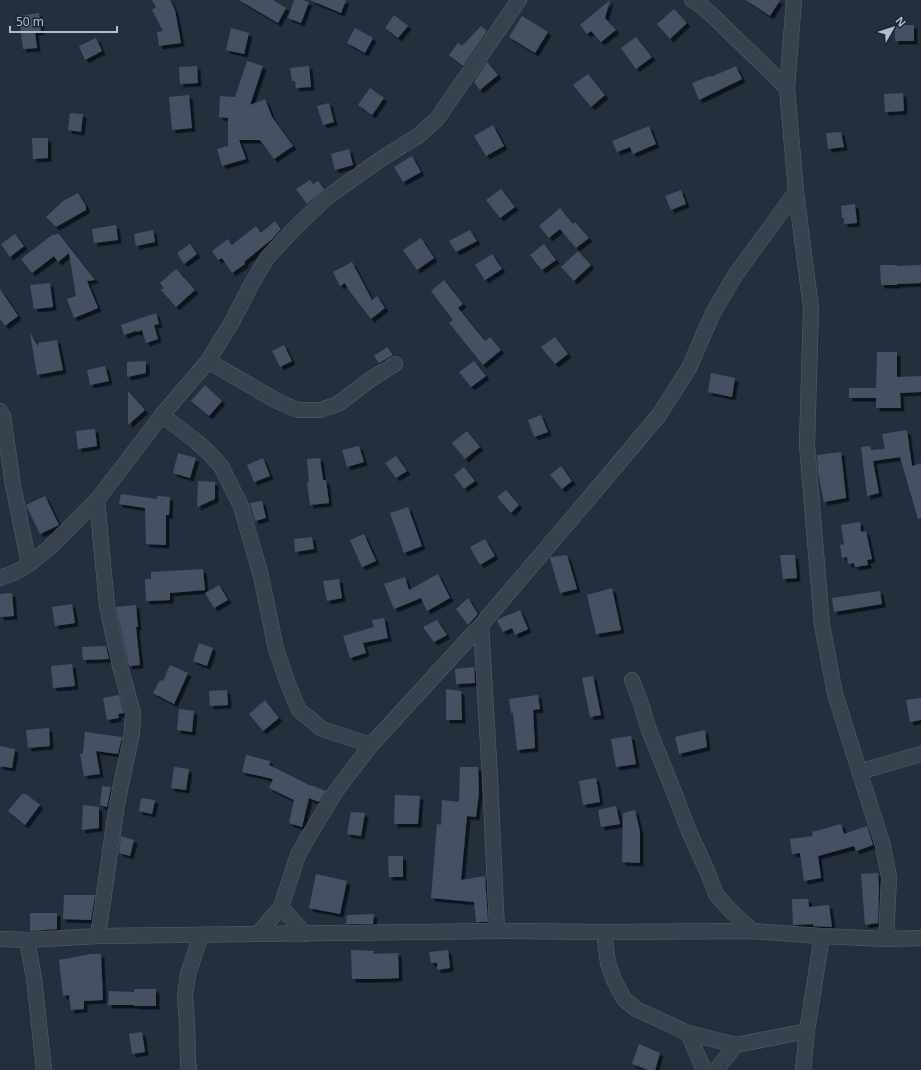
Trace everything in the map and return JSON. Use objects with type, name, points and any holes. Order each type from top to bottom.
[{"type":"street","points":[[0,578],[16,572],[49,548],[97,500],[162,415],[208,361],[268,258],[289,234],[326,198],[381,159],[418,136],[437,119],[519,0]]},
{"type":"street","points":[[692,0],[711,14],[787,88]]},
{"type":"street","points":[[794,0],[787,88],[796,192],[811,308],[807,445],[822,625],[835,694],[883,846],[888,877],[886,939]]},
{"type":"street","points":[[258,934],[281,907],[298,855],[336,791],[371,745],[481,625],[659,415],[689,368],[713,314],[736,274],[796,192]]},
{"type":"street","points":[[208,361],[277,402],[298,410],[320,410],[338,404],[371,379],[395,364]]},
{"type":"street","points":[[0,412],[3,416],[13,485],[29,564]]},
{"type":"street","points":[[162,415],[197,442],[221,466],[241,506],[261,576],[276,649],[299,710],[322,729],[371,745]]},
{"type":"street","points":[[97,500],[107,606],[120,666],[133,713],[132,733],[117,804],[98,936]]},
{"type":"street","points":[[481,625],[497,931]]},
{"type":"street","points":[[632,680],[649,730],[688,829],[716,894],[752,931]]},
{"type":"street","points":[[859,772],[921,754]]},
{"type":"street","points":[[281,907],[305,934]]},
{"type":"street","points":[[0,939],[27,940],[98,936],[497,931],[752,931],[886,939],[921,938]]},
{"type":"street","points":[[604,932],[608,963],[614,980],[624,999],[636,1009],[688,1034],[736,1045],[807,1031]]},
{"type":"street","points":[[188,1070],[185,996],[188,974],[201,935]]},
{"type":"street","points":[[802,1070],[822,936]]},
{"type":"street","points":[[27,940],[34,978],[44,1070]]},
{"type":"street","points":[[688,1034],[704,1070]]},
{"type":"street","points":[[716,1070],[736,1045]]},
{"type":"building","points":[[152,0],[170,0],[175,10],[181,43],[159,46],[157,32],[163,31],[152,10],[156,7]]},
{"type":"building","points":[[239,0],[273,0],[286,8],[278,23]]},
{"type":"building","points":[[294,0],[309,2],[301,23],[288,18]]},
{"type":"building","points":[[310,0],[346,0],[341,13]]},
{"type":"building","points":[[610,0],[605,18],[616,30],[601,42],[591,31],[587,34],[580,25]]},
{"type":"building","points":[[746,0],[780,0],[770,16]]},
{"type":"building","points":[[674,9],[687,23],[670,39],[657,24]]},
{"type":"building","points":[[39,13],[41,32],[35,32],[37,48],[23,49],[19,16]]},
{"type":"building","points":[[394,15],[408,26],[398,38],[385,28]]},
{"type":"building","points":[[522,16],[548,32],[535,53],[509,37]]},
{"type":"building","points":[[895,25],[914,25],[914,41],[895,41]]},
{"type":"building","points":[[481,26],[487,31],[463,66],[449,55],[458,43],[462,46]]},
{"type":"building","points":[[231,28],[249,33],[244,54],[226,50]]},
{"type":"building","points":[[355,28],[373,38],[365,53],[347,43]]},
{"type":"building","points":[[636,37],[652,57],[636,69],[621,48]]},
{"type":"building","points":[[96,38],[102,51],[85,60],[79,46]]},
{"type":"building","points":[[247,61],[263,66],[250,105],[265,99],[272,117],[293,146],[274,159],[260,140],[239,140],[246,159],[222,166],[217,149],[228,146],[228,118],[219,117],[220,96],[235,97]]},
{"type":"building","points":[[487,62],[498,75],[480,90],[474,82]]},
{"type":"building","points":[[197,66],[198,83],[180,84],[179,67]]},
{"type":"building","points":[[309,66],[311,87],[296,88],[295,81],[292,81],[290,68]]},
{"type":"building","points":[[736,66],[742,79],[699,100],[692,83],[710,76],[711,77]]},
{"type":"building","points":[[588,74],[605,95],[591,107],[573,85]]},
{"type":"building","points":[[370,88],[384,98],[372,115],[358,105]]},
{"type":"building","points":[[903,93],[904,111],[885,112],[884,94]]},
{"type":"building","points":[[189,95],[192,128],[172,130],[169,97]]},
{"type":"building","points":[[329,103],[334,122],[323,125],[317,106]]},
{"type":"building","points":[[70,113],[83,114],[81,132],[68,130]]},
{"type":"building","points":[[493,125],[504,146],[486,156],[474,136]]},
{"type":"building","points":[[649,126],[656,144],[633,154],[630,147],[617,152],[612,141]]},
{"type":"building","points":[[841,132],[844,147],[828,149],[826,133]]},
{"type":"building","points":[[32,138],[48,138],[48,158],[33,159]]},
{"type":"building","points":[[349,149],[353,165],[335,170],[331,154]]},
{"type":"building","points":[[412,156],[421,172],[403,182],[394,167]]},
{"type":"building","points":[[310,180],[313,184],[318,181],[324,189],[307,204],[296,189]]},
{"type":"building","points":[[501,189],[515,207],[500,218],[486,200]]},
{"type":"building","points":[[681,190],[686,204],[671,210],[665,196]]},
{"type":"building","points":[[78,193],[86,206],[86,210],[56,227],[46,217],[63,201]]},
{"type":"building","points":[[855,204],[857,223],[844,224],[841,206]]},
{"type":"building","points":[[560,208],[573,224],[575,222],[589,238],[576,248],[560,229],[549,238],[539,226]]},
{"type":"building","points":[[275,221],[281,229],[272,239],[244,262],[245,264],[232,273],[222,258],[218,260],[212,251],[228,239],[232,245],[256,226],[261,233]]},
{"type":"building","points":[[116,225],[118,240],[94,243],[92,229]]},
{"type":"building","points":[[153,230],[155,242],[136,246],[134,234]]},
{"type":"building","points":[[470,230],[477,241],[456,252],[449,241]]},
{"type":"building","points":[[15,234],[24,246],[10,257],[1,244]]},
{"type":"building","points":[[59,234],[95,280],[87,281],[98,308],[74,318],[67,299],[76,296],[69,253],[58,262],[54,256],[32,273],[21,259],[52,235]]},
{"type":"building","points":[[421,238],[434,258],[417,270],[403,250]]},
{"type":"building","points":[[190,244],[197,254],[184,264],[177,253]]},
{"type":"building","points":[[544,244],[556,260],[542,270],[530,255]]},
{"type":"building","points":[[578,251],[591,265],[574,281],[561,267]]},
{"type":"building","points":[[492,254],[502,269],[485,280],[475,265]]},
{"type":"building","points":[[352,262],[372,300],[377,296],[385,308],[371,319],[345,283],[340,286],[333,272]]},
{"type":"building","points":[[880,265],[921,265],[921,283],[881,285]]},
{"type":"building","points":[[176,269],[195,290],[176,307],[161,290],[164,288],[160,283]]},
{"type":"building","points":[[444,280],[463,304],[458,308],[485,341],[490,337],[501,350],[483,365],[449,323],[453,320],[431,291]]},
{"type":"building","points":[[50,283],[53,307],[34,309],[30,285]]},
{"type":"building","points":[[0,289],[18,316],[5,326],[0,319]]},
{"type":"building","points":[[156,313],[159,324],[154,325],[158,339],[146,343],[142,330],[124,335],[121,325]]},
{"type":"building","points":[[30,333],[38,346],[38,343],[57,340],[63,370],[37,375]]},
{"type":"building","points":[[555,337],[568,354],[555,364],[541,347]]},
{"type":"building","points":[[284,345],[292,361],[280,367],[272,351]]},
{"type":"building","points":[[387,347],[393,355],[379,363],[374,356]]},
{"type":"building","points":[[877,352],[897,352],[897,377],[921,376],[921,392],[900,393],[901,408],[876,408],[876,398],[849,398],[849,388],[876,388]]},
{"type":"building","points":[[146,361],[146,373],[127,377],[127,362]]},
{"type":"building","points":[[474,361],[486,376],[471,387],[459,372]]},
{"type":"building","points":[[105,366],[109,381],[90,385],[87,370]]},
{"type":"building","points":[[711,373],[735,378],[732,397],[708,392]]},
{"type":"building","points":[[205,385],[222,401],[209,416],[191,401]]},
{"type":"building","points":[[128,391],[145,410],[128,425]]},
{"type":"building","points":[[541,415],[548,432],[534,437],[528,420]]},
{"type":"building","points":[[95,429],[97,446],[78,449],[76,431]]},
{"type":"building","points":[[907,430],[912,466],[921,463],[921,518],[918,519],[900,457],[873,461],[879,493],[867,496],[861,447],[870,446],[871,450],[885,449],[882,434]]},
{"type":"building","points":[[467,431],[480,447],[465,459],[452,443]]},
{"type":"building","points":[[359,446],[364,462],[347,467],[342,450]]},
{"type":"building","points":[[841,452],[846,498],[824,502],[818,472],[817,455]]},
{"type":"building","points":[[178,453],[196,458],[190,478],[173,473]]},
{"type":"building","points":[[396,456],[407,471],[396,478],[385,463]]},
{"type":"building","points":[[263,458],[270,476],[254,482],[247,465]]},
{"type":"building","points":[[320,458],[323,480],[326,480],[329,503],[310,505],[307,482],[309,482],[307,459]]},
{"type":"building","points":[[561,466],[572,481],[562,489],[550,475]]},
{"type":"building","points":[[464,467],[475,481],[464,489],[454,475]]},
{"type":"building","points":[[198,481],[215,482],[215,499],[197,507]]},
{"type":"building","points":[[506,490],[519,505],[511,513],[497,497]]},
{"type":"building","points":[[121,494],[157,499],[157,496],[170,497],[169,515],[166,515],[166,545],[146,544],[145,508],[119,504]]},
{"type":"building","points":[[45,496],[59,525],[40,534],[26,505]]},
{"type":"building","points":[[262,501],[266,518],[255,521],[250,503]]},
{"type":"building","points":[[408,507],[422,546],[404,553],[390,513]]},
{"type":"building","points":[[860,522],[861,532],[866,531],[872,559],[867,560],[868,565],[855,567],[854,563],[848,564],[847,557],[842,558],[840,545],[844,544],[841,525]]},
{"type":"building","points":[[364,534],[376,561],[362,567],[350,540]]},
{"type":"building","points":[[312,537],[314,549],[295,552],[294,539]]},
{"type":"building","points":[[485,539],[495,556],[480,565],[470,547]]},
{"type":"building","points":[[567,555],[577,589],[560,593],[550,558]]},
{"type":"building","points":[[780,555],[795,555],[797,578],[783,579]]},
{"type":"building","points":[[203,569],[205,590],[170,593],[170,600],[146,601],[145,579],[151,579],[151,572]]},
{"type":"building","points":[[438,574],[450,598],[427,611],[421,598],[394,609],[384,584],[405,577],[409,590]]},
{"type":"building","points":[[339,579],[342,598],[327,601],[323,581]]},
{"type":"building","points":[[219,585],[228,600],[214,608],[205,593]]},
{"type":"building","points":[[612,588],[621,630],[596,634],[587,595]]},
{"type":"building","points":[[880,591],[882,604],[834,612],[832,598]]},
{"type":"building","points":[[12,593],[14,616],[0,617],[0,594]]},
{"type":"building","points":[[468,598],[478,614],[468,625],[456,609]]},
{"type":"building","points":[[72,604],[75,623],[55,626],[52,607]]},
{"type":"building","points":[[136,605],[138,627],[136,627],[140,665],[129,666],[116,607]]},
{"type":"building","points":[[520,610],[528,629],[515,635],[512,628],[503,632],[497,620]]},
{"type":"building","points":[[384,618],[388,638],[363,643],[366,653],[350,658],[343,636],[374,627],[372,620]]},
{"type":"building","points":[[437,620],[447,635],[434,642],[423,627]]},
{"type":"building","points":[[199,643],[213,648],[207,666],[193,661]]},
{"type":"building","points":[[106,646],[109,659],[83,660],[82,647]]},
{"type":"building","points":[[72,664],[75,686],[53,688],[51,666]]},
{"type":"building","points":[[170,665],[188,673],[174,704],[153,693],[160,680],[163,681]]},
{"type":"building","points":[[474,667],[475,683],[456,684],[455,669]]},
{"type":"building","points":[[593,676],[601,715],[590,717],[582,678]]},
{"type":"building","points":[[446,689],[461,691],[462,720],[446,720]]},
{"type":"building","points":[[227,690],[228,705],[210,706],[209,691]]},
{"type":"building","points":[[119,695],[124,713],[118,714],[119,718],[107,720],[103,698]]},
{"type":"building","points":[[538,695],[540,709],[533,710],[535,748],[517,750],[513,713],[511,713],[509,699]]},
{"type":"building","points":[[921,698],[921,720],[910,722],[906,700]]},
{"type":"building","points":[[265,700],[279,718],[263,731],[249,714]]},
{"type":"building","points":[[179,709],[194,711],[192,732],[177,730]]},
{"type":"building","points":[[49,728],[50,746],[28,748],[26,730]]},
{"type":"building","points":[[705,730],[707,747],[679,754],[675,737]]},
{"type":"building","points":[[85,732],[122,737],[118,754],[96,751],[100,774],[84,776],[80,754],[83,753]]},
{"type":"building","points":[[631,736],[636,764],[616,767],[611,739]]},
{"type":"building","points":[[0,746],[15,749],[12,768],[0,766]]},
{"type":"building","points":[[246,755],[270,761],[269,765],[311,786],[326,791],[319,802],[309,798],[302,827],[289,823],[294,800],[269,788],[273,779],[242,772]]},
{"type":"building","points":[[174,767],[189,769],[186,790],[171,788]]},
{"type":"building","points":[[460,767],[478,767],[479,792],[476,817],[467,816],[461,880],[485,876],[488,922],[476,922],[474,902],[431,898],[437,824],[441,825],[442,800],[459,802]]},
{"type":"building","points":[[596,778],[600,802],[583,805],[579,781]]},
{"type":"building","points":[[102,786],[111,787],[107,807],[100,805]]},
{"type":"building","points":[[22,794],[26,794],[40,805],[25,825],[8,811]]},
{"type":"building","points":[[395,795],[420,796],[418,824],[394,824]]},
{"type":"building","points":[[141,798],[155,800],[152,814],[139,811]]},
{"type":"building","points":[[83,805],[99,807],[99,828],[82,830]]},
{"type":"building","points":[[616,806],[620,824],[601,827],[598,810]]},
{"type":"building","points":[[635,810],[640,832],[640,863],[622,862],[623,813]]},
{"type":"building","points":[[351,812],[365,813],[361,836],[347,834]]},
{"type":"building","points":[[841,824],[844,834],[867,826],[873,845],[856,851],[854,846],[818,856],[821,878],[804,881],[800,853],[792,854],[790,839],[813,836],[812,832]]},
{"type":"building","points":[[121,836],[134,840],[130,856],[119,853]]},
{"type":"building","points":[[388,856],[403,856],[403,877],[389,877]]},
{"type":"building","points":[[878,873],[878,923],[865,925],[861,874]]},
{"type":"building","points":[[316,874],[347,881],[340,914],[309,908]]},
{"type":"building","points":[[64,895],[95,895],[91,920],[63,919]]},
{"type":"building","points":[[792,899],[808,899],[809,907],[829,905],[832,927],[813,926],[813,924],[793,925]]},
{"type":"building","points":[[30,913],[57,913],[57,929],[30,931]]},
{"type":"building","points":[[374,914],[373,924],[346,924],[347,915]]},
{"type":"building","points":[[351,950],[374,951],[373,954],[398,953],[399,978],[352,979]]},
{"type":"building","points":[[448,950],[450,968],[437,970],[437,963],[431,963],[429,952]]},
{"type":"building","points":[[91,954],[101,954],[103,1000],[84,1001],[84,1009],[71,1010],[69,995],[63,996],[59,960]]},
{"type":"building","points":[[134,989],[156,989],[156,1006],[108,1005],[109,991],[134,992]]},
{"type":"building","points":[[142,1032],[145,1052],[132,1054],[129,1034]]},
{"type":"building","points":[[639,1044],[660,1053],[655,1070],[648,1070],[632,1064]]}]
